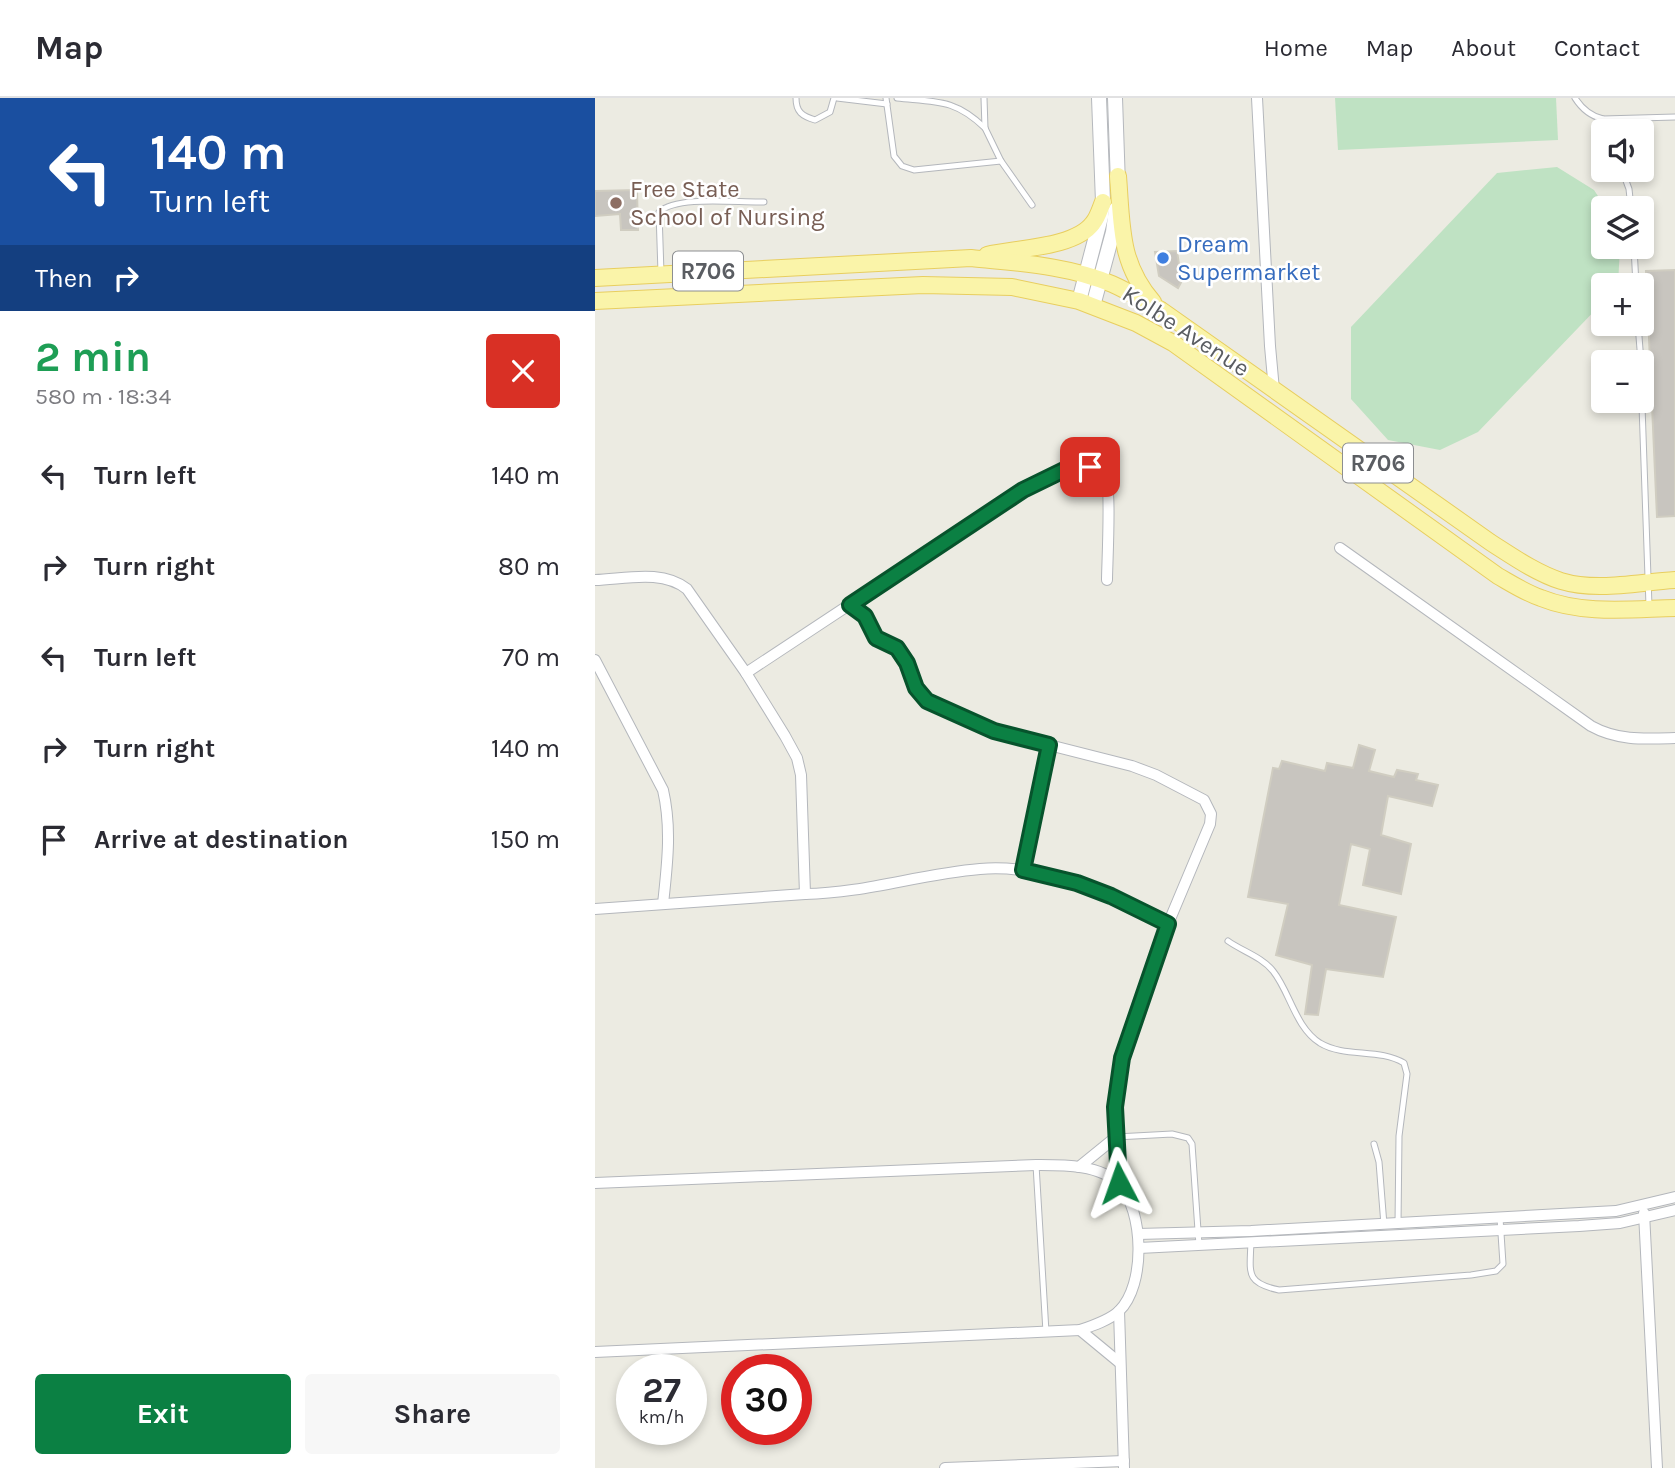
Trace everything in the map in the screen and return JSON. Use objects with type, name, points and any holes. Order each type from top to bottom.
[{"type":"main road","points":[[1118,176],[1122,234],[1129,265],[1137,281],[1161,310]]},
{"type":"main road","points":[[971,258],[1076,236],[1094,222],[1103,202]]},
{"type":"main road","name":"Kolbe Avenue","points":[[595,278],[971,258],[1028,263],[1094,277],[1161,310],[1490,542],[1539,571],[1562,581],[1583,585],[1675,580]]},
{"type":"main road","points":[[661,275],[661,298]]},
{"type":"main road","name":"Kolbe Avenue","points":[[595,301],[923,285],[978,285],[1012,287],[1086,304],[1136,323],[1173,343],[1498,576],[1523,590],[1566,606],[1593,609],[1675,608]]},
{"type":"street","points":[[1094,277],[1103,202],[1099,98]]},
{"type":"street","points":[[1086,304],[1115,219],[1118,176],[1115,98]]},
{"type":"street","points":[[1257,98],[1270,346],[1275,390]]},
{"type":"street","points":[[746,673],[1023,490],[1066,469],[1077,467],[1102,470],[1108,480],[1107,580]]},
{"type":"street","points":[[1340,548],[1591,726],[1613,736],[1675,738]]},
{"type":"street","points":[[595,580],[653,576],[681,584],[746,673],[797,758],[801,775],[805,894]]},
{"type":"street","points":[[850,605],[865,616],[876,638],[897,648],[907,663],[916,688],[927,701],[994,731],[1105,758],[1156,775],[1204,800],[1209,807],[1210,824],[1168,924],[1122,1058],[1115,1107],[1119,1183],[1128,1201],[1138,1234],[1139,1248],[1135,1280],[1119,1311],[1124,1464],[946,1468]]},
{"type":"street","points":[[595,660],[663,790],[669,828],[663,904]]},
{"type":"street","points":[[1023,870],[1049,745]]},
{"type":"street","points":[[595,909],[805,894],[840,894],[983,869],[1023,870],[1077,883],[1111,896],[1168,924]]},
{"type":"street","points":[[1079,1167],[1116,1137]]},
{"type":"street","points":[[595,1183],[1036,1165],[1091,1169],[1119,1183]]},
{"type":"street","points":[[1139,1248],[1250,1244],[1384,1229],[1500,1224],[1616,1212],[1675,1197]]},
{"type":"street","points":[[1643,1206],[1657,1468]]},
{"type":"street","points":[[1500,1224],[1579,1226],[1645,1219],[1675,1210]]},
{"type":"street","points":[[1138,1234],[1384,1229]]},
{"type":"street","points":[[595,1352],[1080,1330],[1119,1311]]},
{"type":"street","points":[[1080,1330],[1120,1363]]},
{"type":"lane","points":[[796,98],[796,107],[802,116],[815,120],[830,112],[836,98],[887,101],[894,156],[902,166],[914,170],[1001,161]]},
{"type":"lane","points":[[897,98],[947,103],[963,109],[985,128],[1001,161],[1032,205]]},
{"type":"lane","points":[[984,98],[985,128]]},
{"type":"lane","points":[[1575,98],[1585,111],[1603,119],[1675,117]]},
{"type":"lane","points":[[661,275],[659,212],[666,207],[689,203],[764,202]]},
{"type":"lane","points":[[1644,413],[1647,582],[1650,609]]},
{"type":"lane","points":[[1228,942],[1271,967],[1296,1014],[1313,1037],[1321,1043],[1404,1063],[1407,1074],[1399,1136],[1398,1228]]},
{"type":"lane","points":[[1116,1137],[1172,1134],[1188,1138],[1192,1144],[1199,1245]]},
{"type":"lane","points":[[1374,1144],[1379,1162],[1384,1229]]},
{"type":"lane","points":[[1036,1165],[1046,1332]]},
{"type":"lane","points":[[1251,1231],[1252,1276],[1256,1283],[1279,1290],[1488,1273],[1501,1268],[1503,1264],[1500,1224]]},
{"type":"green space","points":[[1335,98],[1556,98],[1558,140],[1338,150]]},
{"type":"green space","points":[[1557,167],[1594,190],[1598,196],[1591,196],[1591,259],[1619,259],[1619,273],[1591,273],[1591,314],[1478,432],[1440,450],[1388,440],[1351,399],[1351,327],[1497,173]]},
{"type":"building","name":"Free State School of Nursing","points":[[637,190],[638,230],[621,230],[620,214],[595,216],[595,191]]},
{"type":"building","points":[[1177,251],[1180,271],[1185,275],[1178,288],[1159,276],[1155,252]]},
{"type":"building","points":[[1675,270],[1675,516],[1657,517],[1652,413],[1654,350],[1650,350],[1649,336],[1654,336],[1654,273],[1646,271]]},
{"type":"building","points":[[1359,745],[1375,750],[1369,771],[1394,777],[1397,770],[1418,774],[1416,780],[1438,785],[1432,806],[1388,796],[1381,835],[1411,844],[1401,894],[1363,885],[1370,849],[1351,844],[1339,905],[1396,917],[1383,977],[1326,969],[1318,1015],[1305,1014],[1312,965],[1276,955],[1288,904],[1248,897],[1273,768],[1279,769],[1282,761],[1325,771],[1327,763],[1353,768]]},
{"type":"place","name":"Free State School of Nursing","points":[[616,203]]},
{"type":"place","name":"Dream Supermarket","points":[[1163,258]]},
{"type":"route","points":[[1090,467],[1066,469],[1023,490],[850,605],[865,616],[876,638],[897,648],[907,663],[916,688],[927,701],[994,731],[1049,745],[1023,870],[1077,883],[1111,896],[1168,924],[1122,1058],[1115,1107],[1119,1183]]}]
